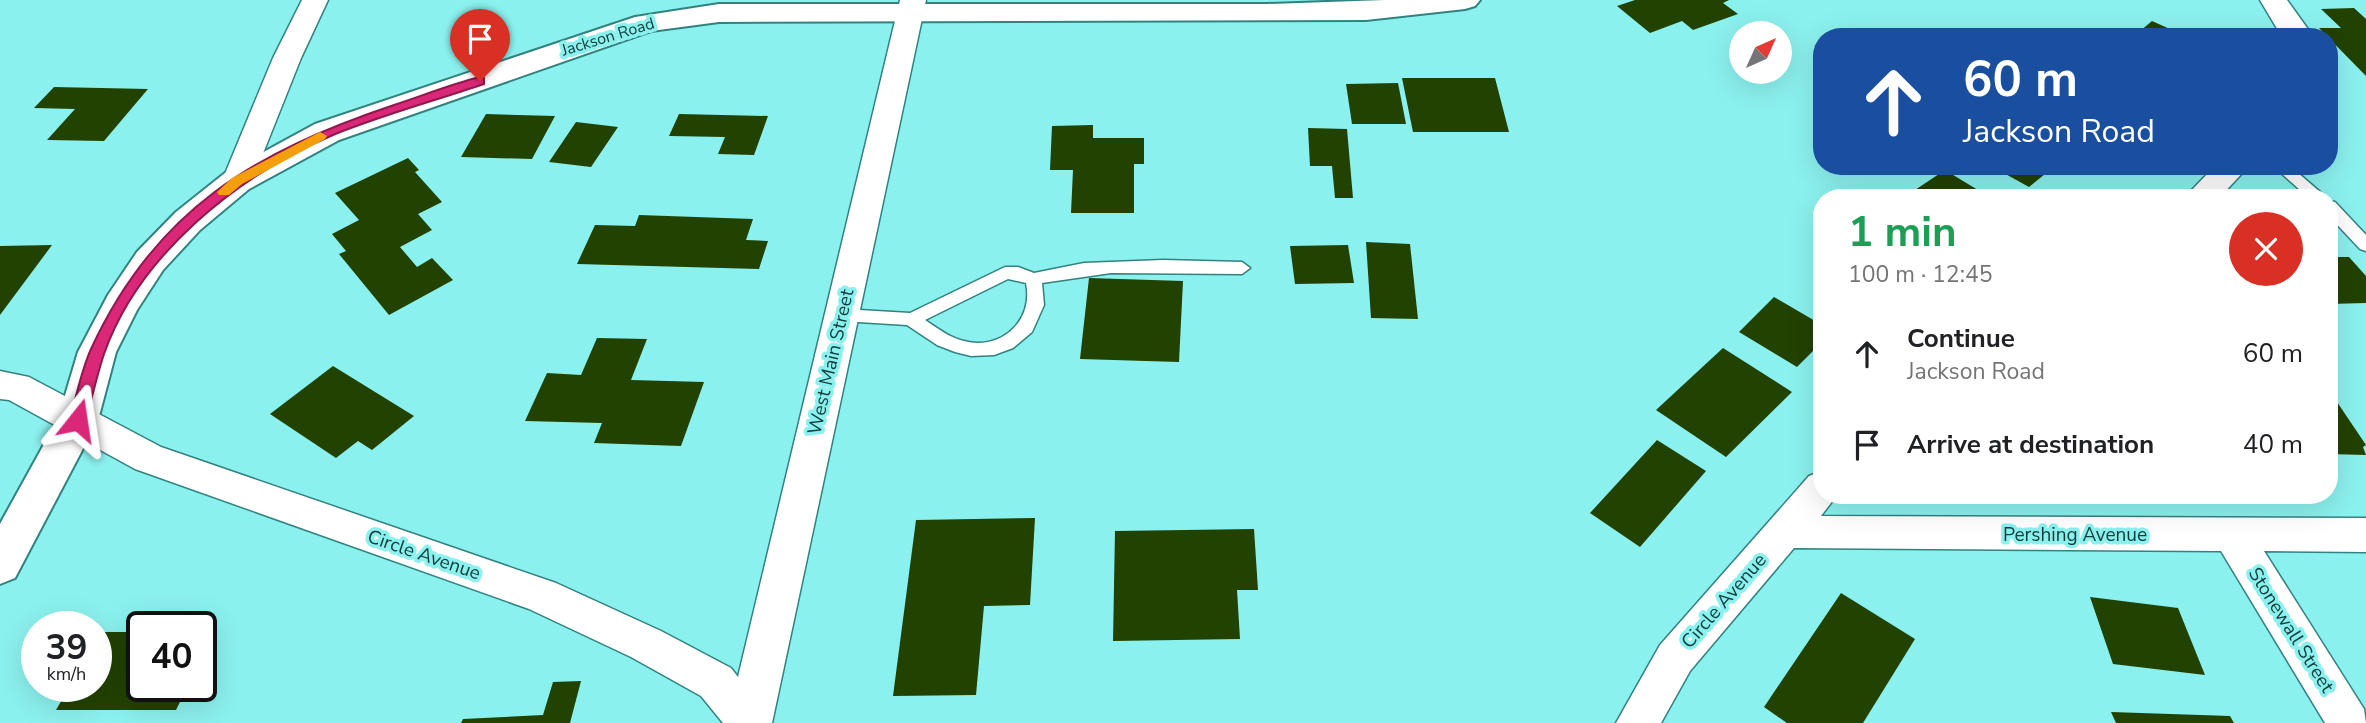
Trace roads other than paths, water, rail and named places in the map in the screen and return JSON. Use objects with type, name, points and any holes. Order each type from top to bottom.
[{"type":"street","points":[[237,181],[287,58],[315,0]]},
{"type":"street","name":"Jackson Road","points":[[0,565],[78,420],[97,352],[121,305],[150,261],[188,221],[237,181],[327,132],[646,23],[719,13],[911,5],[1267,13],[1366,11],[1465,0]]},
{"type":"street","points":[[2273,0],[2293,28]]},
{"type":"street","name":"West Main Street","points":[[750,723],[911,5]]},
{"type":"street","points":[[2210,189],[2224,175]]},
{"type":"street","name":"Circle Avenue","points":[[0,385],[16,387],[148,458],[542,596],[646,644],[716,682],[750,723]]},
{"type":"street","name":"Circle Avenue","points":[[1638,723],[1675,658],[1813,497]]},
{"type":"street","name":"Pershing Avenue","points":[[1784,531],[2366,535]]},
{"type":"street","name":"Stonewall Street","points":[[2233,536],[2349,723]]},
{"type":"lane","points":[[2291,175],[2308,189]]},
{"type":"lane","points":[[2338,215],[2366,245]]},
{"type":"lane","points":[[842,315],[911,319],[935,310],[1005,273],[1018,273],[1033,279],[1070,268],[1108,265],[1242,268]]},
{"type":"lane","points":[[911,319],[937,337],[959,346],[981,350],[1003,345],[1021,334],[1033,320],[1037,289],[1033,279]]}]
